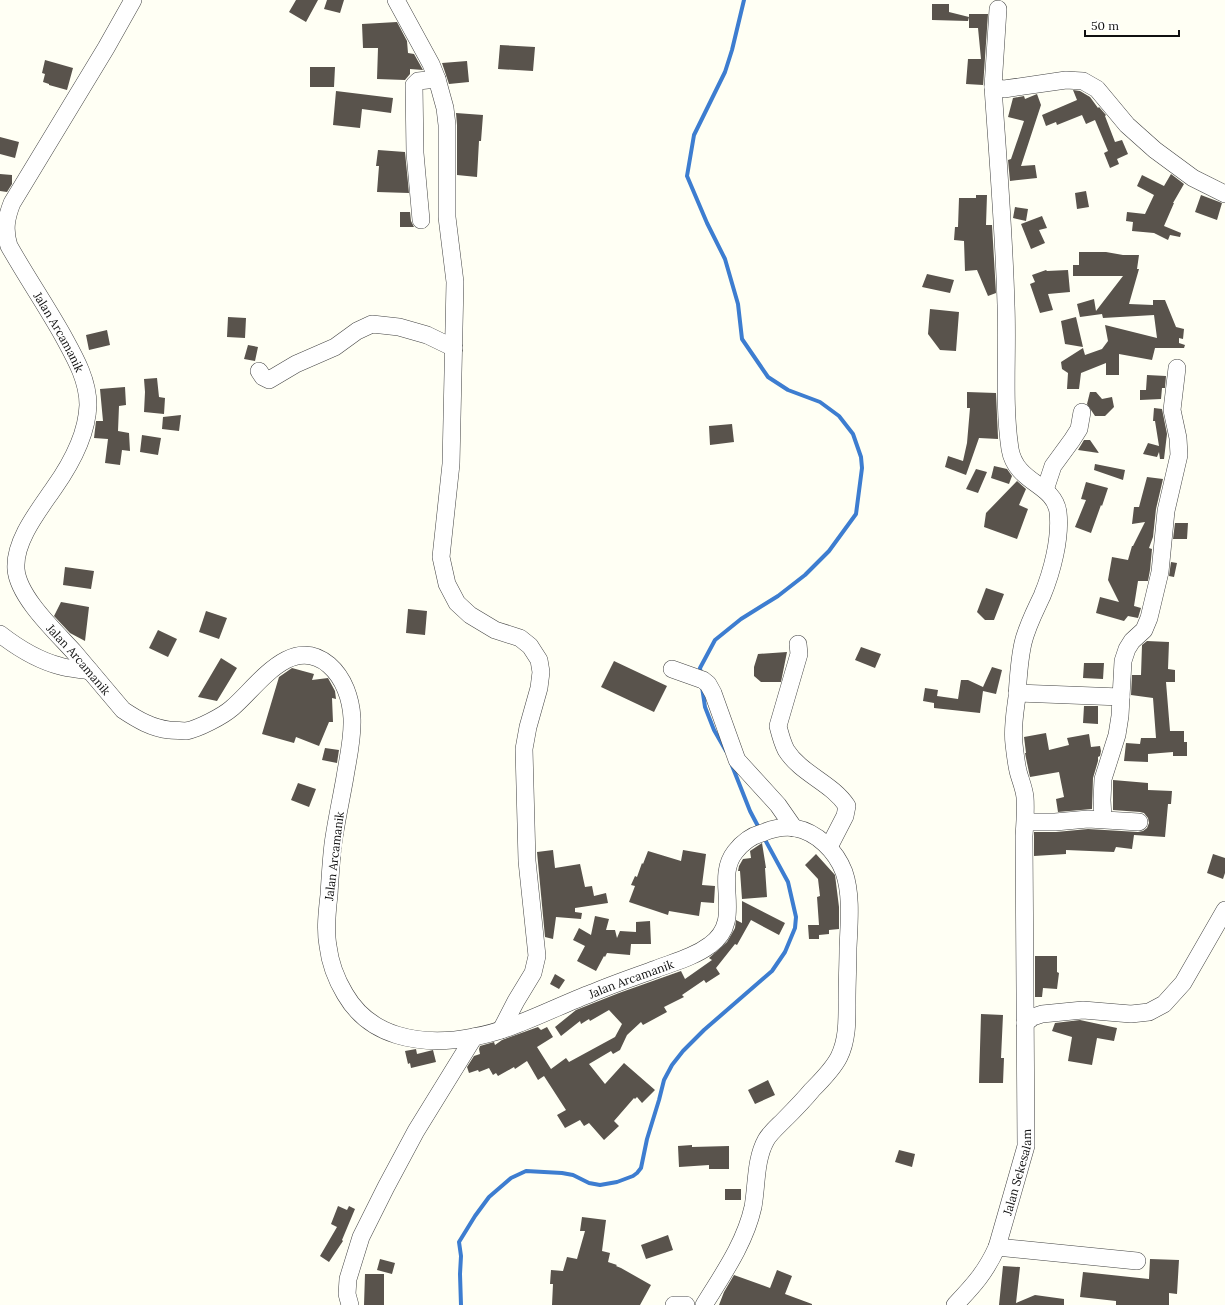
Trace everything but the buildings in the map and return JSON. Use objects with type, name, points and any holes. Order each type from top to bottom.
[{"type":"street","name":"Jalan Arcamanik","points":[[133,0],[106,48],[12,203],[6,218],[9,246],[76,360],[84,382],[88,404],[84,429],[74,455],[60,480],[27,530],[18,549],[16,568],[17,576],[23,591],[37,611],[123,710],[157,728],[185,731],[210,721],[230,710],[273,667],[293,658],[307,656],[318,658],[342,678],[349,699],[352,719],[349,753],[333,845],[327,910],[327,942],[332,966],[337,980],[349,1001],[365,1018],[377,1026],[394,1034],[412,1038],[439,1040],[474,1037],[501,1030],[590,993],[695,954],[713,943],[725,931],[728,892],[726,871],[729,860],[737,848],[752,836],[768,830],[784,827],[794,828],[823,841],[829,847],[843,870],[847,886],[847,1030],[838,1057],[811,1092],[767,1138],[760,1156],[753,1207],[746,1228],[738,1249],[704,1305]]},
{"type":"street","points":[[396,0],[422,47],[437,79],[445,108],[447,125],[447,217],[455,282],[451,464],[441,557],[447,584],[457,603],[470,616],[495,630],[520,638],[530,646],[539,660],[541,672],[539,688],[528,727],[524,749],[527,861],[537,956],[533,973],[501,1030]]},
{"type":"street","name":"Jalan Sekesalam","points":[[955,1305],[986,1270],[997,1247],[1026,1146],[1024,836],[1026,822],[1024,796],[1014,742],[1014,729],[1019,669],[1023,642],[1030,621],[1048,581],[1057,538],[1058,511],[1054,500],[1045,490],[1019,470],[1013,460],[1006,412],[1006,307],[1003,240],[992,87],[998,9]]},
{"type":"street","points":[[421,220],[415,153],[414,85],[418,81],[437,79]]},
{"type":"street","points":[[992,87],[1004,89],[1066,80],[1083,81],[1097,89],[1127,125],[1155,150],[1193,178],[1225,194]]},
{"type":"street","points":[[0,254],[4,258],[20,265]]},
{"type":"street","points":[[259,371],[263,377],[269,380],[296,364],[335,347],[357,331],[372,324],[399,327],[427,335],[454,348]]},
{"type":"street","points":[[1103,819],[1102,800],[1104,780],[1117,735],[1120,716],[1123,661],[1127,649],[1132,641],[1144,630],[1149,618],[1160,572],[1166,511],[1178,455],[1178,438],[1172,410],[1177,368]]},
{"type":"street","points":[[1045,490],[1053,466],[1079,429],[1082,412]]},
{"type":"street","points":[[0,634],[35,657],[60,666],[90,671]]},
{"type":"street","points":[[798,644],[799,654],[778,726],[780,737],[786,750],[795,761],[841,798],[847,806],[845,816],[829,847]]},
{"type":"street","points":[[672,669],[703,680],[708,684],[713,693],[737,760],[778,805],[794,828]]},
{"type":"street","points":[[1017,693],[1121,697]]},
{"type":"street","points":[[1026,822],[1103,819],[1139,822]]},
{"type":"street","points":[[1025,1023],[1042,1014],[1083,1010],[1131,1014],[1149,1012],[1164,1004],[1183,983],[1225,910]]},
{"type":"street","points":[[350,1305],[347,1294],[348,1279],[361,1237],[413,1138],[474,1037]]},
{"type":"street","points":[[997,1247],[1137,1261]]},
{"type":"street","points":[[674,1305],[686,1305]]},
{"type":"waterway","points":[[701,674],[700,668],[715,640],[741,619],[778,596],[805,575],[829,551],[856,514],[862,468],[861,457],[853,434],[839,416],[820,402],[788,390],[768,377],[742,339],[738,304],[725,259],[707,223],[687,176],[694,135],[725,72],[744,0]]},
{"type":"waterway","points":[[702,687],[705,707],[714,730],[726,751]]},
{"type":"waterway","points":[[731,763],[750,811],[760,830]]},
{"type":"waterway","points":[[461,1305],[461,1256],[459,1242],[489,1197],[511,1178],[526,1171],[573,1175],[589,1183],[600,1185],[617,1182],[637,1173],[641,1168],[647,1139],[664,1080],[672,1065],[683,1051],[704,1030],[772,971],[785,952],[795,928],[796,917],[788,882],[763,836]]}]
